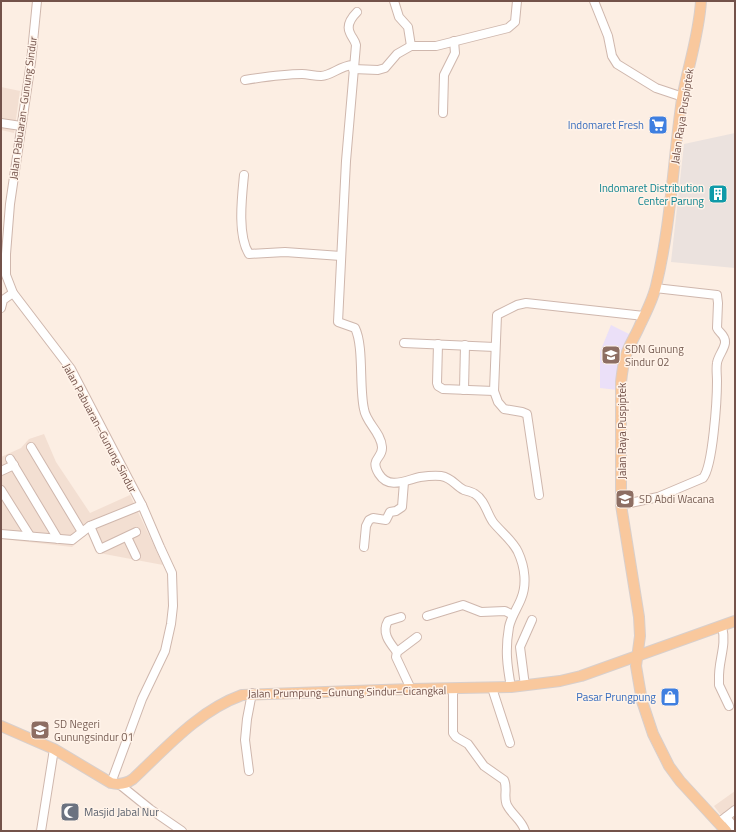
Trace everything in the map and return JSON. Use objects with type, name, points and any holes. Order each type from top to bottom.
[{"type":"main road","name":"Jalan Raya Puspiptek","points":[[701,1],[698,27],[683,97],[675,151],[668,217],[655,288],[626,355],[623,368],[621,390],[621,504],[639,616],[640,636],[636,666],[642,701],[653,734],[669,766],[680,781],[722,819],[726,831]]},
{"type":"main road","name":"Jalan Prumpung–Gunung Sindur–Cicangkal","points":[[115,784],[127,783],[133,780],[202,716],[228,700],[242,694],[525,686],[569,679],[735,621]]},
{"type":"main road","points":[[1,726],[54,749],[115,784]]},
{"type":"street","name":"Jalan Pabuaran–Gunung Sindur","points":[[37,1],[31,62],[10,204],[6,275],[14,293],[70,369],[142,505],[172,573],[172,618],[164,651],[142,699],[115,784]]},
{"type":"street","points":[[394,1],[399,17],[408,27],[411,46]]},
{"type":"street","points":[[245,80],[274,75],[302,74],[320,76],[326,75],[345,66],[373,71],[385,68],[398,54],[411,46],[436,46],[511,27],[516,19],[517,1]]},
{"type":"street","points":[[594,1],[608,36],[612,56],[617,64],[656,88],[683,97]]},
{"type":"street","points":[[357,12],[352,18],[349,27],[349,31],[354,38],[356,45],[346,161],[338,322],[355,328],[359,339],[361,396],[368,422],[379,437],[382,446],[380,454],[376,460],[376,470],[380,476],[389,483],[404,482],[420,477],[431,476],[448,478],[454,481],[461,488],[475,494],[480,499],[492,521],[514,546],[520,559],[525,584],[521,599],[510,625],[506,648],[506,661],[511,687]]},
{"type":"street","points":[[443,113],[444,75],[455,53],[454,41]]},
{"type":"street","points":[[1,123],[21,126]]},
{"type":"street","points":[[244,175],[240,206],[244,243],[249,254],[285,252],[341,256]]},
{"type":"street","points":[[621,504],[658,497],[703,478],[707,471],[712,451],[717,361],[725,342],[724,336],[716,328],[718,303],[717,295],[655,288]]},
{"type":"street","points":[[1,308],[2,300],[14,293]]},
{"type":"street","points":[[539,495],[527,414],[504,410],[498,402],[494,391],[497,315],[517,305],[526,303],[644,316]]},
{"type":"street","points":[[404,343],[495,347]]},
{"type":"street","points":[[438,344],[438,386],[443,389],[494,391]]},
{"type":"street","points":[[464,390],[465,345]]},
{"type":"street","points":[[31,447],[82,532]]},
{"type":"street","points":[[1,471],[12,462],[58,539]]},
{"type":"street","points":[[364,547],[366,526],[369,520],[373,518],[386,520],[390,512],[396,511],[402,507],[404,482]]},
{"type":"street","points":[[1,490],[30,536]]},
{"type":"street","points":[[1,534],[72,540],[90,526],[142,505]]},
{"type":"street","points":[[90,526],[100,549],[136,532]]},
{"type":"street","points":[[127,537],[136,556]]},
{"type":"street","points":[[427,616],[463,605],[481,612],[505,611],[513,615]]},
{"type":"street","points":[[398,652],[388,642],[385,632],[388,621],[401,617]]},
{"type":"street","points":[[525,686],[520,647],[532,620]]},
{"type":"street","points":[[722,626],[724,634],[724,647],[718,680],[729,706]]},
{"type":"street","points":[[411,689],[396,657],[398,652],[417,637]]},
{"type":"street","points":[[492,688],[510,743]]},
{"type":"street","points":[[453,689],[453,733],[456,737],[468,744],[484,766],[504,780],[507,806],[522,824],[525,831]]},
{"type":"street","points":[[249,771],[245,740],[252,693]]},
{"type":"street","points":[[41,831],[54,749]]},
{"type":"street","points":[[115,784],[182,831]]},
{"type":"street","points":[[735,810],[722,819],[735,828]]},
{"type":"shaded area","points":[[1,87],[20,91],[14,133],[1,130]]},
{"type":"shaded area","points":[[735,133],[735,268],[671,262],[684,144]]},
{"type":"shaded area","name":"SDN Gunung Sindur 02","points":[[611,325],[631,335],[619,358],[618,390],[600,388],[600,352]]},
{"type":"shaded area","points":[[44,434],[56,462],[90,513],[130,495],[163,565],[99,553],[88,532],[72,547],[1,539],[1,457],[21,448],[29,439]]},
{"type":"shaded area","points":[[735,791],[735,831],[733,831],[714,806]]},
{"type":"place","name":"Indomaret Fresh","points":[[658,125]]},
{"type":"place","name":"Indomaret Distribution Center Parung","points":[[718,194]]},
{"type":"place","name":"SDN Gunung Sindur 02","points":[[611,355]]},
{"type":"place","name":"SD Abdi Wacana","points":[[625,499]]},
{"type":"place","name":"Pasar Prungpung","points":[[670,697]]},
{"type":"place","name":"SD Negeri Gunungsindur 01","points":[[40,730]]},
{"type":"place","name":"Masjid Jabal Nur","points":[[70,812]]}]
